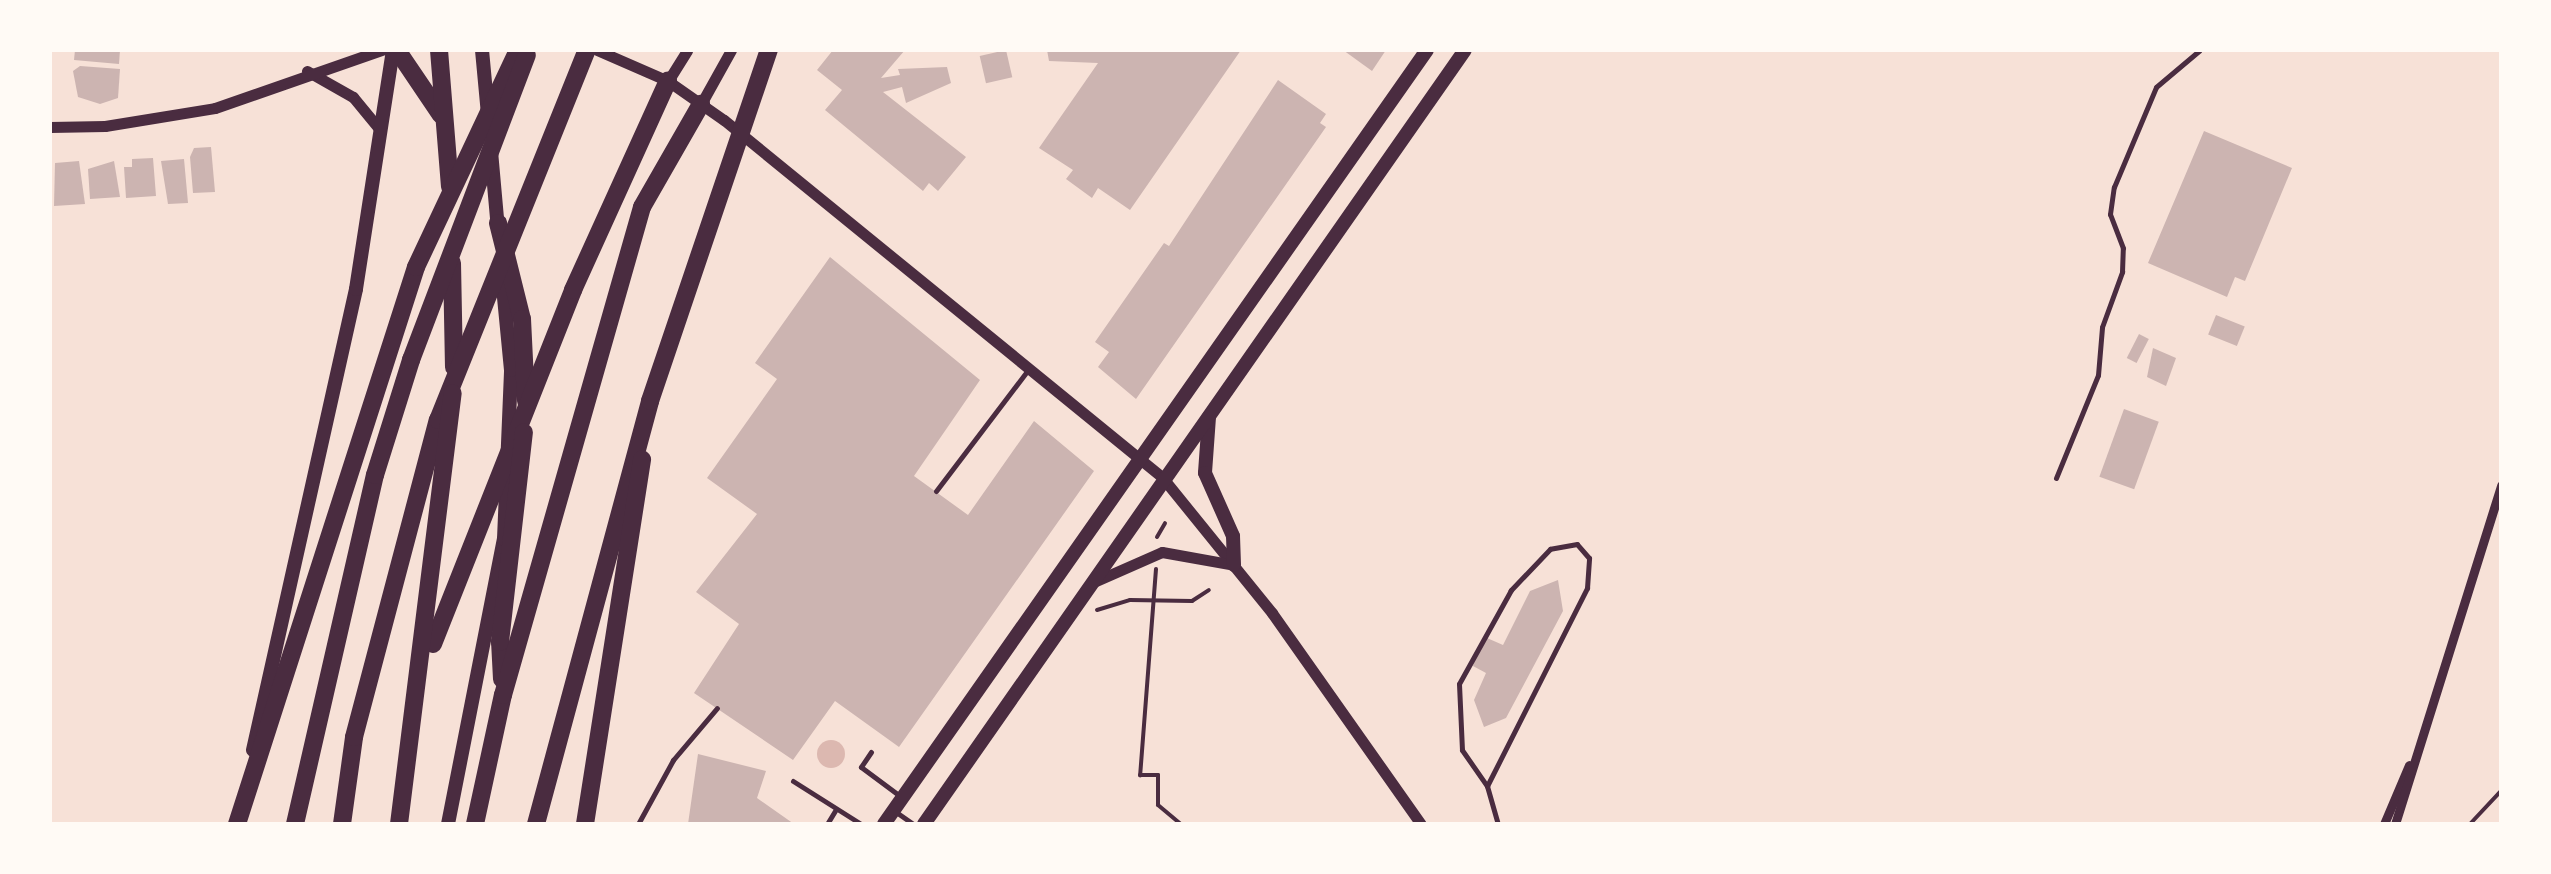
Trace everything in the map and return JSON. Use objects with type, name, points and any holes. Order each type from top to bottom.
[{"type":"highway","points":[[395,50],[429,89],[448,132]]},
{"type":"highway","points":[[399,824],[452,428],[448,132],[440,50]]},
{"type":"highway","points":[[237,824],[311,605],[366,409],[416,267],[518,50]]},
{"type":"highway","points":[[296,824],[351,573],[411,360],[529,50]]},
{"type":"highway","points":[[342,824],[354,737],[438,420],[586,50]]},
{"type":"highway","points":[[536,824],[650,401],[769,50]]},
{"type":"highway","points":[[422,673],[573,290],[668,81]]},
{"type":"highway","points":[[475,824],[502,695],[642,206],[701,104]]},
{"type":"highway","points":[[498,223],[522,319],[527,385],[516,531],[500,642],[502,695]]},
{"type":"highway","points":[[585,824],[650,401]]},
{"type":"main road","points":[[237,824],[356,289],[395,50]]},
{"type":"main road","points":[[448,824],[504,539],[511,370],[482,50]]},
{"type":"main road","points":[[884,824],[1138,456],[1427,50]]},
{"type":"main road","points":[[924,824],[1162,477],[1465,50]]},
{"type":"main road","points":[[1210,412],[1205,473],[1233,536],[1234,564]]},
{"type":"street","points":[[50,127],[104,126],[215,108],[307,71],[382,50]]},
{"type":"street","points":[[597,50],[668,81],[701,104],[1162,477],[1234,564],[1421,824]]},
{"type":"street","points":[[668,81],[687,50]]},
{"type":"street","points":[[701,104],[731,50]]},
{"type":"street","points":[[307,71],[353,97],[381,131]]},
{"type":"street","points":[[2395,824],[2501,485]]},
{"type":"street","points":[[1089,584],[1155,553],[1234,564]]},
{"type":"street","points":[[2384,824],[2420,740]]},
{"type":"lane","points":[[2056,478],[2098,375],[2102,327],[2122,272],[2123,248],[2110,214],[2114,187],[2156,87],[2200,50]]},
{"type":"lane","points":[[936,492],[1030,368]]},
{"type":"lane","points":[[1487,786],[1586,588],[1589,558],[1577,544],[1550,549],[1521,578],[1462,676],[1456,702],[1462,750],[1487,786],[1498,824]]},
{"type":"lane","points":[[638,824],[674,760],[716,708]]},
{"type":"lane","points":[[871,752],[860,767],[913,824]]},
{"type":"lane","points":[[793,781],[861,824]]},
{"type":"lane","points":[[827,824],[836,808]]},
{"type":"path","points":[[1154,546],[1166,523]]},
{"type":"path","points":[[1156,567],[1140,775],[1158,775],[1158,805],[1181,824]]},
{"type":"path","points":[[1097,610],[1155,600],[1192,600],[1209,590]]},
{"type":"path","points":[[2470,824],[2501,791]]},
{"type":"shaded area","points":[[831,740],[841,744],[845,754],[841,764],[831,768],[821,764],[817,754],[821,744]]},
{"type":"building","points":[[75,50],[120,50],[119,64],[74,60]]},
{"type":"building","points":[[833,50],[905,50],[881,78],[900,75],[898,69],[947,67],[951,83],[906,103],[902,87],[883,92],[966,157],[938,191],[929,183],[923,191],[825,110],[842,90],[817,70]]},
{"type":"building","points":[[1006,50],[1012,77],[986,83],[980,56]]},
{"type":"building","points":[[1047,50],[1241,50],[1130,210],[1098,188],[1092,198],[1066,179],[1073,170],[1039,148],[1098,63],[1049,61]]},
{"type":"building","points":[[1343,50],[1386,50],[1372,71]]},
{"type":"building","points":[[80,66],[120,69],[118,98],[100,104],[78,97],[73,71]]},
{"type":"building","points":[[1278,80],[1326,114],[1320,123],[1326,127],[1136,399],[1098,367],[1109,352],[1095,342],[1164,243],[1169,246]]},
{"type":"building","points":[[2204,131],[2292,168],[2245,281],[2235,277],[2227,297],[2148,263]]},
{"type":"building","points":[[211,147],[215,192],[193,193],[190,157],[194,148]]},
{"type":"building","points":[[153,158],[156,196],[126,198],[124,167],[132,167],[132,159]]},
{"type":"building","points":[[184,159],[188,203],[168,204],[161,161]]},
{"type":"building","points":[[79,161],[85,204],[54,206],[55,163]]},
{"type":"building","points":[[114,161],[120,197],[90,199],[88,169]]},
{"type":"building","points":[[830,257],[980,380],[914,476],[968,515],[1034,421],[1094,471],[899,747],[835,701],[793,760],[694,693],[739,624],[696,592],[757,514],[707,478],[777,379],[755,363]]},
{"type":"building","points":[[2216,315],[2245,327],[2237,346],[2208,334]]},
{"type":"building","points":[[2139,334],[2149,339],[2137,363],[2127,358]]},
{"type":"building","points":[[2153,348],[2176,358],[2166,386],[2147,377]]},
{"type":"building","points":[[2124,409],[2159,422],[2134,489],[2099,477]]},
{"type":"building","points":[[1558,580],[1563,611],[1506,718],[1484,727],[1474,700],[1486,673],[1473,666],[1477,651],[1487,638],[1503,645],[1530,591]]},
{"type":"building","points":[[698,754],[766,771],[757,798],[794,824],[688,824]]}]
